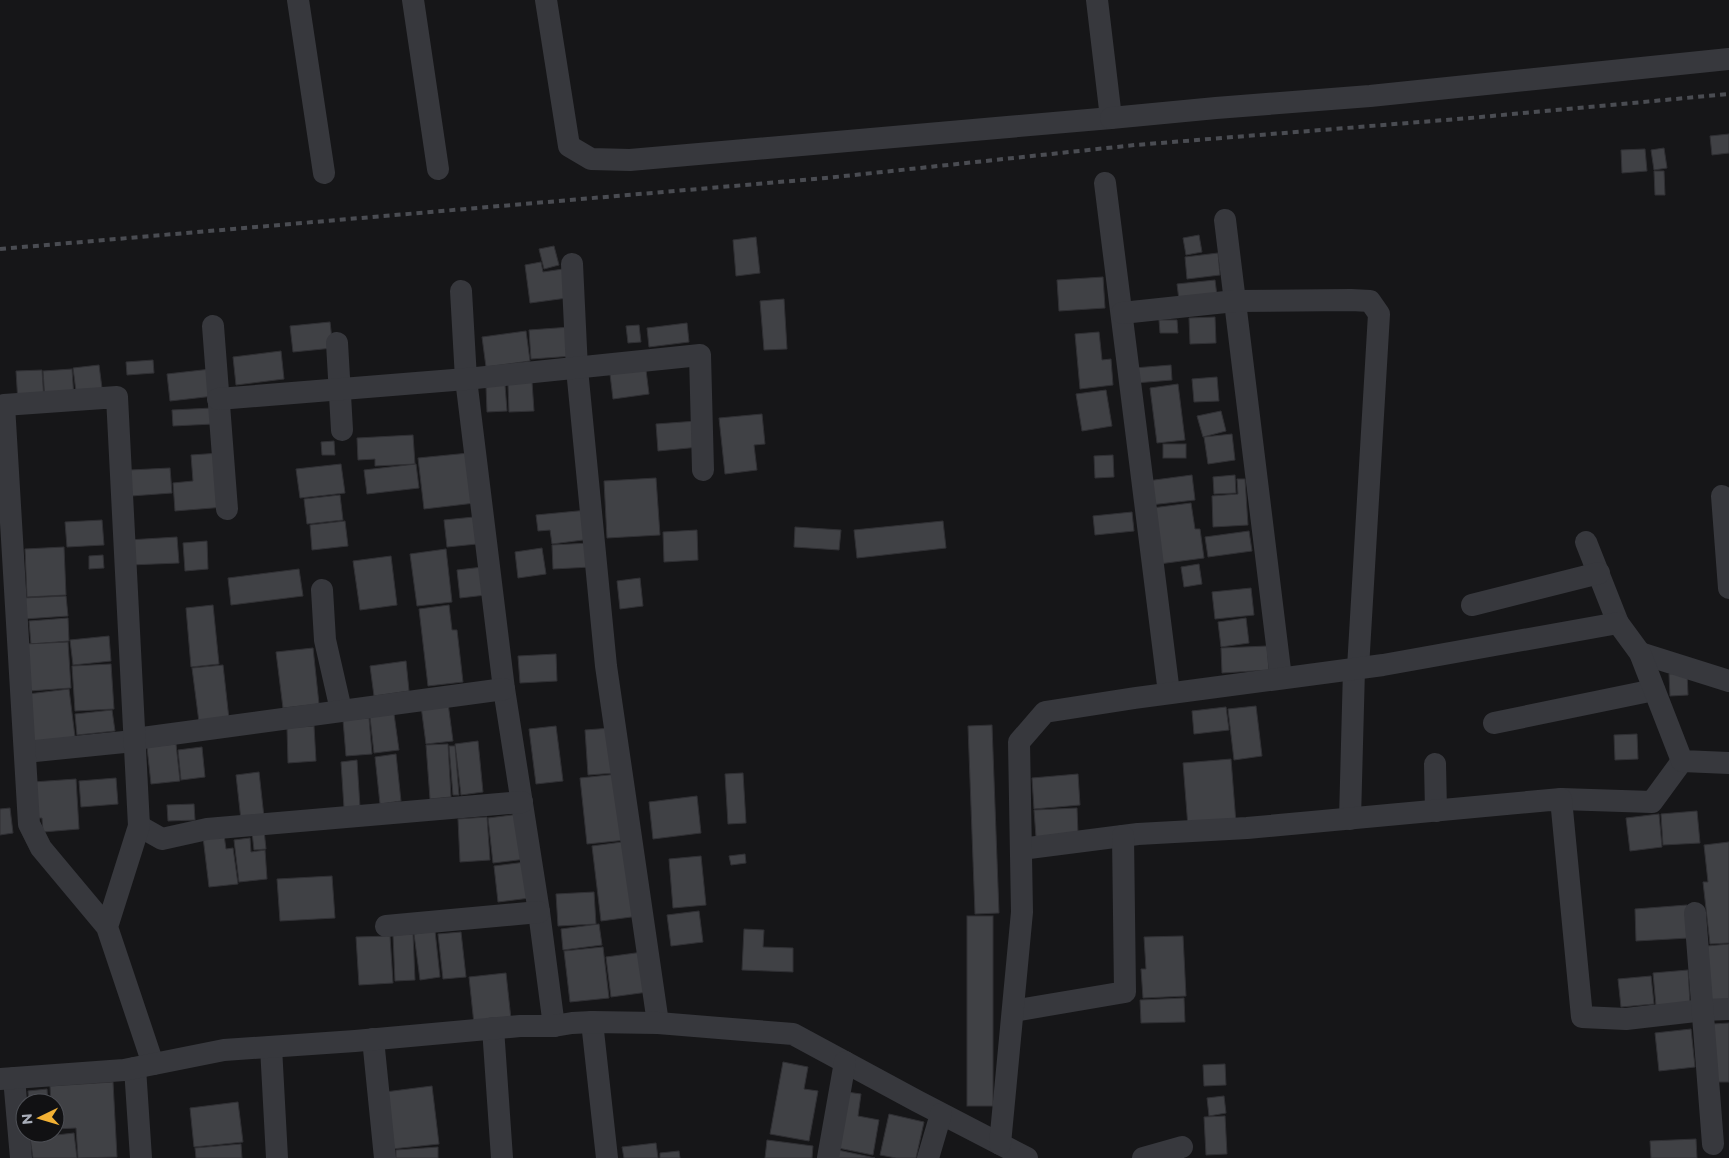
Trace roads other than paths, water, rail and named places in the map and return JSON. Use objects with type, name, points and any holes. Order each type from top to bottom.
[{"type":"street","points":[[298,0],[324,173]]},
{"type":"street","points":[[413,0],[438,169]]},
{"type":"street","points":[[546,0],[570,146],[591,159],[640,159],[1370,96],[1729,59]]},
{"type":"street","points":[[1097,0],[1111,118]]},
{"type":"street","points":[[1106,183],[1169,693]]},
{"type":"street","points":[[1225,220],[1281,678]]},
{"type":"street","points":[[572,264],[577,369],[606,666],[658,1023]]},
{"type":"street","points":[[461,291],[466,379],[504,689],[540,912],[554,1026]]},
{"type":"street","points":[[1122,313],[1235,301],[1370,301],[1379,314],[1356,668],[1350,819]]},
{"type":"street","points":[[213,326],[227,509]]},
{"type":"street","points":[[337,343],[342,430]]},
{"type":"street","points":[[218,399],[577,369],[700,355],[703,470]]},
{"type":"street","points":[[107,927],[139,826],[117,397],[4,405],[29,824],[41,848],[107,927],[144,1066],[141,1158]]},
{"type":"street","points":[[1722,496],[1729,588]]},
{"type":"street","points":[[1586,542],[1618,623],[1640,653],[1682,761]]},
{"type":"street","points":[[1472,606],[1599,573]]},
{"type":"street","points":[[322,590],[324,640],[341,710]]},
{"type":"street","points":[[1000,1144],[1022,912],[1019,742],[1045,712],[1356,668],[1618,623]]},
{"type":"street","points":[[1640,653],[1729,681]]},
{"type":"street","points":[[25,752],[134,741],[136,739],[341,710],[504,689]]},
{"type":"street","points":[[1494,723],[1654,690]]},
{"type":"street","points":[[1021,849],[1123,836],[1247,828],[1561,799],[1652,802],[1682,761]]},
{"type":"street","points":[[1682,761],[1729,763]]},
{"type":"street","points":[[1435,764],[1436,811]]},
{"type":"street","points":[[1561,799],[1582,1017],[1626,1019],[1729,1009]]},
{"type":"street","points":[[139,826],[162,839],[206,830],[522,802]]},
{"type":"street","points":[[1013,1011],[1125,992],[1123,836]]},
{"type":"street","points":[[386,926],[540,912]]},
{"type":"street","points":[[1695,912],[1713,1144]]},
{"type":"street","points":[[592,1022],[607,1158]]},
{"type":"street","points":[[21,1158],[7,1078],[124,1070],[224,1050],[493,1028],[554,1026],[592,1022],[658,1023],[793,1034],[1027,1158]]},
{"type":"street","points":[[493,1028],[502,1158]]},
{"type":"street","points":[[374,1039],[385,1158]]},
{"type":"street","points":[[271,1047],[277,1158]]},
{"type":"street","points":[[828,1158],[845,1062]]},
{"type":"street","points":[[928,1158],[941,1114]]},
{"type":"street","points":[[1143,1158],[1182,1147]]},
{"type":"railway","points":[[0,249],[826,178],[1135,145],[1470,118],[1729,94]]}]
